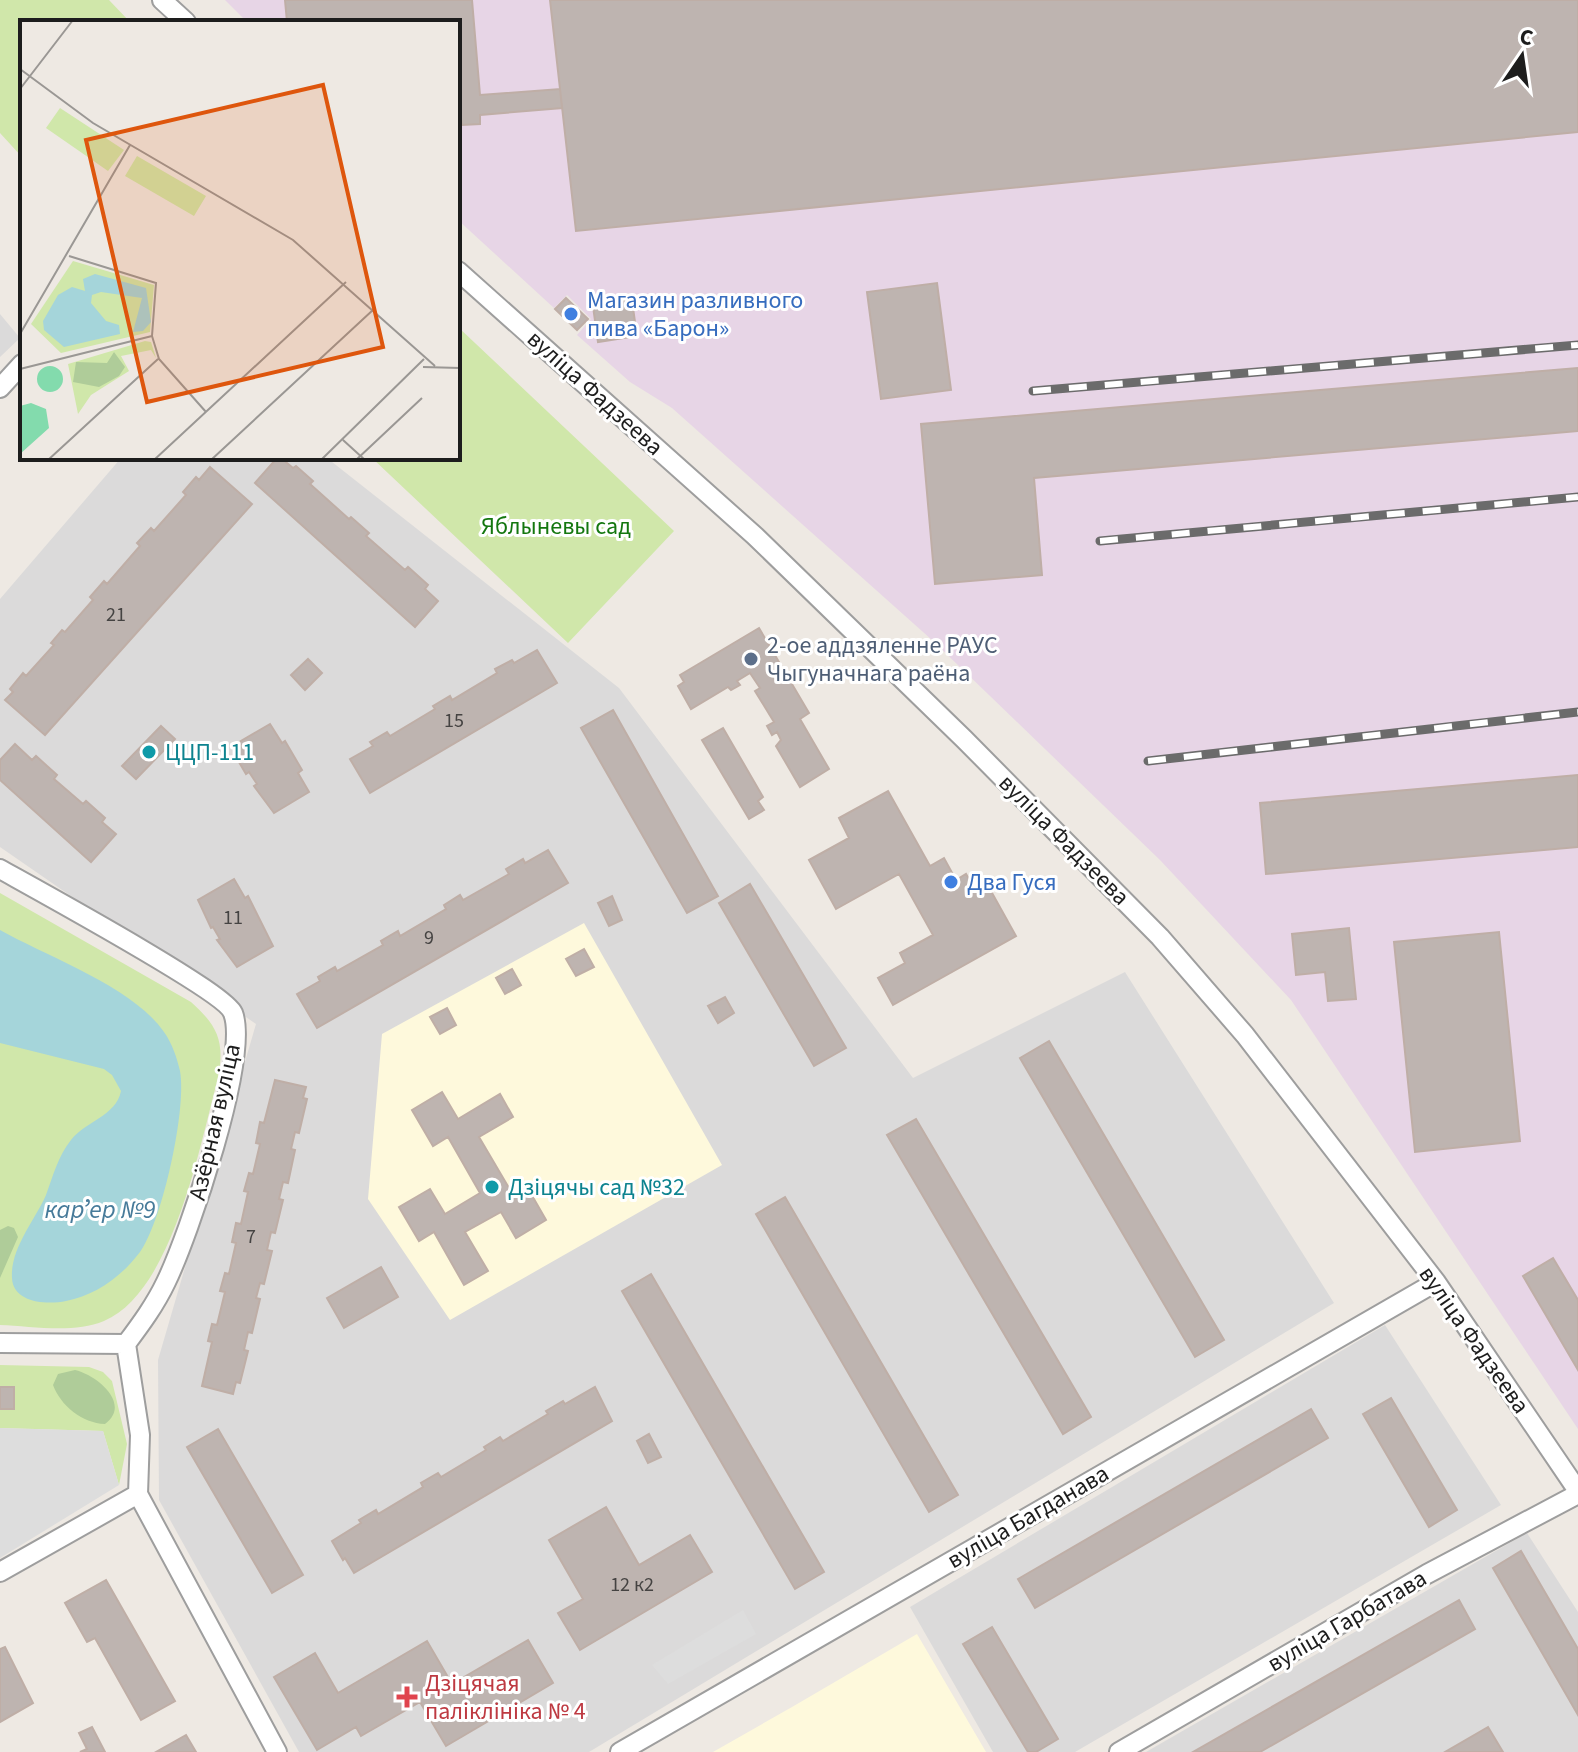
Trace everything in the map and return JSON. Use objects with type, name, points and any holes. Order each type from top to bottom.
[{"type":"street","points":[[162,0],[184,20]]},
{"type":"street","name":"вуліца Фадзеева","points":[[460,273],[755,536],[964,739],[1160,937],[1245,1035],[1436,1282],[1578,1492]]},
{"type":"street","points":[[0,388],[20,366]]},
{"type":"street","name":"Азёрная вуліца","points":[[0,869],[186,977],[220,999],[232,1011],[235,1033],[232,1064],[195,1212],[165,1285],[126,1344]]},
{"type":"street","name":"вуліца Багданава","points":[[620,1752],[1436,1282]]},
{"type":"street","points":[[0,1343],[126,1344],[140,1435],[138,1494],[277,1752]]},
{"type":"street","name":"вуліца Гарбатава","points":[[1119,1752],[1427,1574],[1578,1492]]},
{"type":"street","points":[[0,1572],[138,1494]]},
{"type":"shaded area","points":[[225,0],[1578,0],[1578,1429],[1291,1000],[1160,860],[932,640],[672,408],[630,382],[577,335],[591,319],[567,295],[554,308],[460,222],[460,20],[245,20]]},
{"type":"shaded area","points":[[0,314],[20,338],[0,357]]},
{"type":"shaded area","points":[[119,460],[330,460],[619,688],[913,1078],[1125,972],[1334,1303],[589,1752],[299,1752],[159,1500],[158,1360],[256,1024],[0,847],[0,599]]},
{"type":"shaded area","points":[[584,923],[722,1165],[450,1320],[368,1199],[382,1034]]},
{"type":"shaded area","points":[[1385,1325],[1501,1505],[1075,1752],[993,1752],[910,1607]]},
{"type":"shaded area","points":[[0,1428],[103,1431],[119,1485],[0,1558]]},
{"type":"shaded area","points":[[1527,1533],[1578,1612],[1578,1752],[1146,1752]]},
{"type":"shaded area","points":[[743,1610],[756,1634],[668,1684],[652,1665]]},
{"type":"shaded area","points":[[917,1634],[986,1752],[713,1752],[792,1707]]},
{"type":"green space","points":[[0,0],[109,0],[128,20],[20,20],[20,155],[0,133]]},
{"type":"green space","name":"Яблыневы сад","points":[[460,329],[674,531],[568,643],[374,460],[460,460]]},
{"type":"green space","points":[[0,893],[191,1002],[208,1019],[220,1044],[218,1078],[202,1140],[166,1249],[148,1280],[128,1305],[92,1325],[39,1328],[0,1325]]},
{"type":"green space","points":[[8,1226],[14,1228],[18,1237],[0,1278],[0,1230]]},
{"type":"green space","points":[[0,1365],[89,1367],[103,1372],[112,1381],[127,1444],[119,1485],[103,1431],[0,1428]]},
{"type":"green space","points":[[75,1370],[101,1384],[113,1399],[115,1408],[105,1424],[81,1417],[57,1393],[53,1385],[58,1374]]},
{"type":"water","name":"карʼер №9","points":[[0,930],[88,974],[132,1001],[164,1032],[180,1071],[180,1111],[171,1164],[148,1237],[140,1252],[116,1277],[88,1294],[66,1301],[41,1302],[18,1293],[12,1278],[12,1267],[66,1146],[77,1133],[113,1107],[121,1091],[112,1075],[104,1069],[0,1043]]},
{"type":"building","points":[[285,0],[472,0],[480,95],[560,89],[562,108],[480,115],[480,124],[462,125],[460,20],[287,20]]},
{"type":"building","points":[[550,0],[1578,0],[1578,132],[576,231]]},
{"type":"building","points":[[937,283],[951,390],[881,399],[867,292]]},
{"type":"building","points":[[631,294],[637,336],[598,342],[592,299]]},
{"type":"building","name":"Магазин разливного пива «Барон»","points":[[566,298],[588,319],[577,330],[555,309]]},
{"type":"building","points":[[1578,368],[1578,431],[1034,478],[1042,575],[935,584],[921,424]]},
{"type":"building","points":[[275,460],[283,460],[293,468],[296,466],[313,481],[310,484],[369,533],[366,536],[405,570],[408,567],[428,585],[425,589],[438,601],[415,627],[255,483]]},
{"type":"building","points":[[210,467],[252,504],[45,735],[5,700],[13,692],[10,689],[54,645],[51,643],[62,630],[65,632],[93,600],[90,597],[104,581],[107,584],[140,546],[137,543],[151,528],[154,531],[186,495],[183,492],[196,477],[199,480]]},
{"type":"building","points":[[759,628],[809,713],[800,719],[829,769],[800,787],[776,746],[781,740],[777,732],[772,735],[767,726],[774,722],[755,691],[760,688],[750,673],[737,681],[740,685],[731,690],[728,687],[691,709],[678,686],[684,682],[680,675]]},
{"type":"building","points":[[537,650],[557,683],[370,793],[350,759],[373,746],[370,742],[387,732],[390,736],[435,709],[433,706],[450,696],[452,700],[497,673],[495,669]]},
{"type":"building","points":[[308,659],[322,673],[305,690],[291,675]]},
{"type":"building","points":[[613,710],[718,896],[687,913],[581,728]]},
{"type":"building","points":[[270,724],[282,743],[285,741],[302,770],[298,773],[309,792],[274,813],[236,757],[240,755],[234,745]]},
{"type":"building","name":"ЦЦП-111","points":[[161,726],[175,739],[136,779],[122,766]]},
{"type":"building","points":[[723,728],[763,797],[758,801],[764,810],[749,819],[702,740]]},
{"type":"building","points":[[15,744],[32,760],[36,756],[57,775],[54,779],[83,804],[86,801],[105,818],[102,822],[116,834],[91,862],[0,780],[0,760]]},
{"type":"building","points":[[1578,775],[1578,847],[1266,874],[1260,803]]},
{"type":"building","points":[[888,791],[930,866],[944,858],[956,880],[966,874],[976,891],[987,884],[1016,936],[893,1005],[878,978],[905,963],[900,953],[933,935],[899,874],[836,909],[809,860],[849,838],[839,818]]},
{"type":"building","points":[[548,850],[568,883],[317,1028],[297,994],[320,981],[318,977],[335,967],[337,971],[383,945],[381,941],[398,931],[400,936],[446,909],[444,905],[460,895],[463,900],[509,874],[506,869],[523,859],[525,863]]},
{"type":"building","points":[[234,879],[245,898],[248,896],[273,946],[237,967],[217,940],[220,939],[211,928],[198,900]]},
{"type":"building","points":[[750,884],[846,1048],[814,1066],[719,903]]},
{"type":"building","points":[[612,896],[622,920],[609,926],[598,903]]},
{"type":"building","points":[[1349,928],[1356,999],[1328,1001],[1325,972],[1296,975],[1292,934]]},
{"type":"building","points":[[1499,932],[1520,1141],[1415,1152],[1394,942]]},
{"type":"building","points":[[584,949],[594,967],[576,976],[566,959]]},
{"type":"building","points":[[512,969],[521,985],[505,994],[496,978]]},
{"type":"building","points":[[725,997],[734,1013],[718,1023],[708,1006]]},
{"type":"building","points":[[447,1008],[456,1025],[440,1034],[430,1017]]},
{"type":"building","points":[[1049,1041],[1224,1340],[1195,1357],[1020,1058]]},
{"type":"building","points":[[275,1080],[306,1087],[303,1098],[307,1099],[299,1133],[295,1132],[291,1149],[295,1150],[288,1183],[283,1182],[279,1199],[283,1200],[275,1233],[271,1232],[267,1250],[272,1251],[264,1284],[260,1283],[256,1298],[260,1299],[252,1333],[248,1332],[244,1350],[248,1351],[240,1383],[236,1382],[233,1394],[202,1386],[212,1342],[208,1341],[212,1324],[217,1325],[225,1292],[220,1291],[225,1273],[229,1274],[236,1243],[232,1242],[236,1223],[241,1224],[248,1192],[244,1191],[249,1173],[253,1174],[260,1144],[256,1143],[260,1122],[264,1123]]},
{"type":"building","name":"Дзіцячы сад №32","points":[[442,1092],[458,1119],[500,1094],[513,1117],[479,1137],[512,1193],[526,1185],[546,1220],[516,1238],[501,1212],[465,1232],[488,1271],[464,1285],[434,1232],[419,1241],[399,1207],[430,1189],[445,1214],[480,1193],[448,1137],[433,1146],[412,1110]]},
{"type":"building","points":[[916,1119],[1091,1417],[1063,1434],[887,1135]]},
{"type":"building","points":[[785,1197],[958,1495],[929,1512],[756,1214]]},
{"type":"building","points":[[1553,1258],[1578,1300],[1578,1370],[1523,1276]]},
{"type":"building","points":[[381,1267],[398,1297],[344,1328],[327,1298]]},
{"type":"building","points":[[651,1274],[824,1572],[795,1589],[622,1291]]},
{"type":"building","points":[[0,1387],[14,1387],[14,1409],[0,1409]]},
{"type":"building","points":[[595,1387],[612,1421],[354,1573],[345,1558],[343,1560],[332,1541],[361,1523],[359,1520],[376,1510],[378,1514],[423,1487],[421,1483],[438,1473],[441,1477],[486,1450],[484,1447],[500,1437],[503,1441],[548,1414],[546,1411],[563,1401],[565,1404]]},
{"type":"building","points":[[1391,1398],[1457,1510],[1429,1527],[1363,1414]]},
{"type":"building","points":[[1311,1409],[1328,1438],[1035,1608],[1018,1579]]},
{"type":"building","points":[[218,1429],[303,1575],[272,1593],[187,1447]]},
{"type":"building","points":[[649,1434],[661,1457],[648,1463],[637,1441]]},
{"type":"building","points":[[606,1507],[639,1565],[690,1535],[712,1572],[580,1650],[558,1613],[583,1599],[549,1540]]},
{"type":"building","points":[[1521,1551],[1578,1649],[1578,1715],[1493,1568]]},
{"type":"building","points":[[106,1580],[175,1701],[141,1720],[95,1638],[87,1642],[65,1603]]},
{"type":"building","points":[[1459,1600],[1475,1629],[1260,1752],[1193,1752]]},
{"type":"building","points":[[992,1627],[1058,1739],[1036,1752],[1028,1752],[963,1644]]},
{"type":"building","name":"Дзіцячая паліклініка № 4","points":[[528,1640],[553,1683],[446,1746],[420,1702],[361,1736],[356,1727],[317,1750],[274,1677],[315,1653],[338,1693],[427,1641],[452,1684]]},
{"type":"building","points":[[5,1647],[33,1703],[0,1722],[0,1649]]},
{"type":"building","points":[[92,1727],[105,1752],[80,1752],[87,1749],[79,1733]]},
{"type":"building","points":[[1488,1727],[1503,1752],[1445,1752]]},
{"type":"building","points":[[186,1735],[196,1752],[156,1752]]},
{"type":"railway","points":[[1033,391],[1578,345]]},
{"type":"railway","points":[[1100,541],[1578,497]]},
{"type":"railway","points":[[1148,761],[1578,712]]},
{"type":"place","name":"Магазин разливного пива «Барон»","points":[[571,314]]},
{"type":"place","name":"2-ое аддзяленне РАУС Чыгуначнага раёна","points":[[751,659]]},
{"type":"place","name":"ЦЦП-111","points":[[149,752]]},
{"type":"place","name":"Два Гуся","points":[[951,882]]},
{"type":"place","name":"Дзіцячы сад №32","points":[[492,1187]]},
{"type":"place","name":"Дзіцячая паліклініка № 4","points":[[407,1697]]}]
